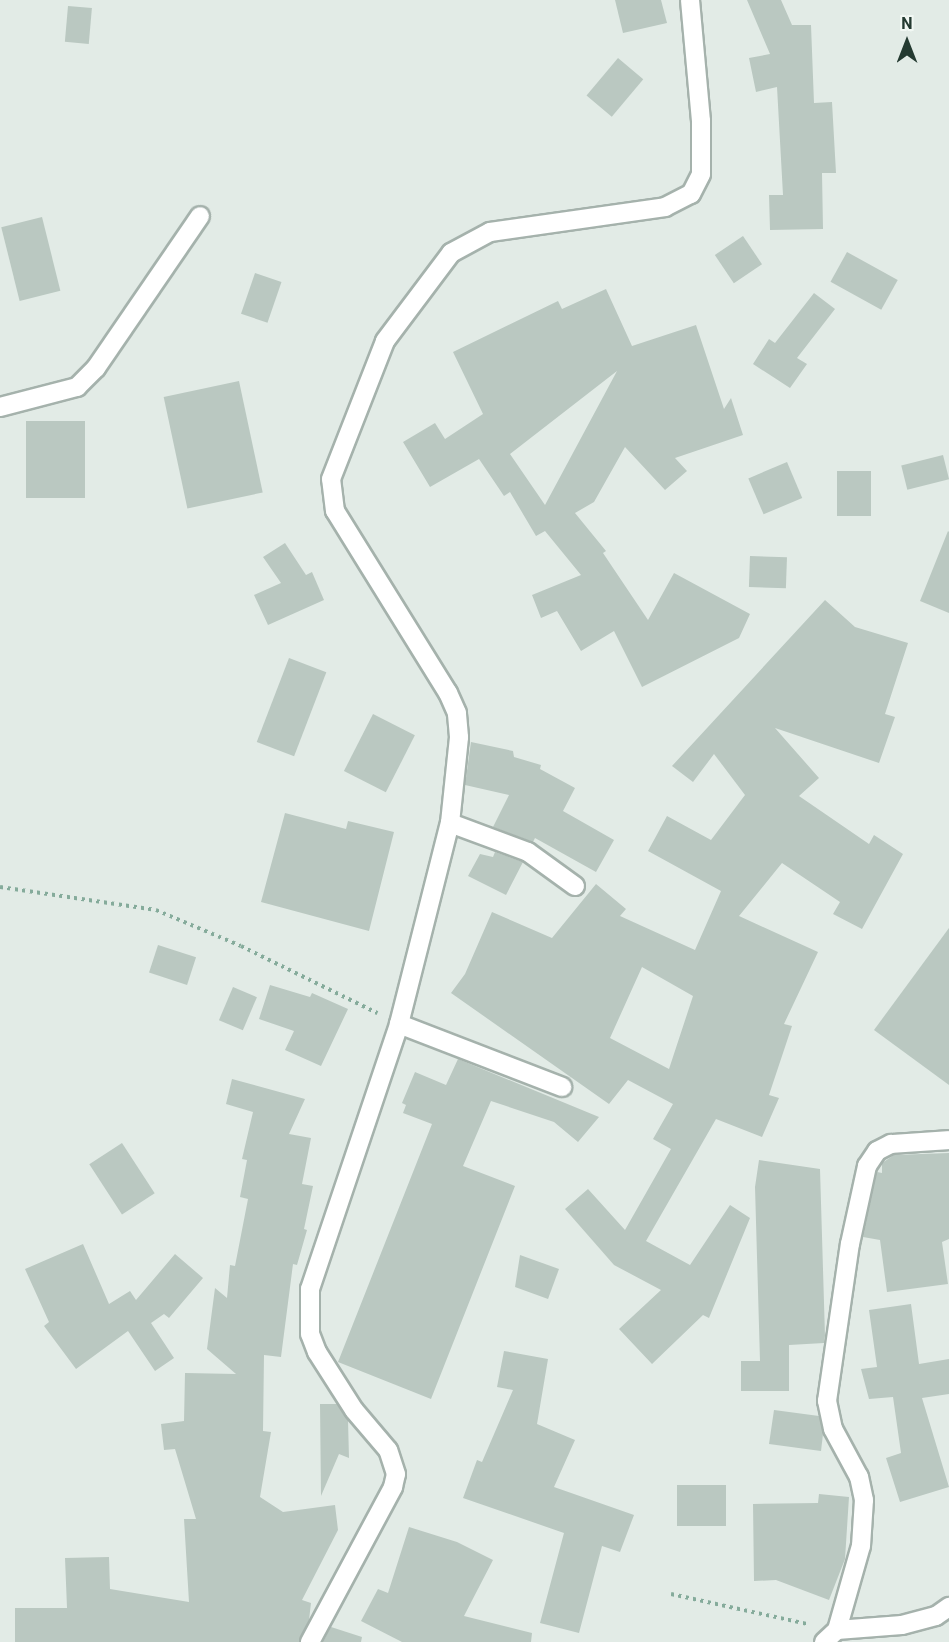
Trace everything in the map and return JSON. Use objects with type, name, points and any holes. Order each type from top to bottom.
[{"type":"street","points":[[310,1642],[393,1487],[396,1474],[388,1450],[354,1410],[317,1352],[309,1308],[310,1289],[399,1024],[450,823],[459,737],[457,713],[335,511],[331,479],[385,341],[451,253],[490,232],[665,207],[691,194],[701,174],[701,121],[690,0]]},
{"type":"street","points":[[0,407],[48,397],[83,381],[96,368],[200,216]]},
{"type":"street","points":[[450,823],[528,852],[575,886]]},
{"type":"street","points":[[399,1024],[562,1087]]},
{"type":"street","points":[[949,1140],[891,1144],[877,1151],[865,1177],[850,1244],[827,1401],[832,1429],[859,1477],[864,1500],[861,1546],[831,1636],[902,1625],[936,1616],[949,1607]]},
{"type":"path","points":[[0,887],[156,910],[241,946],[399,1024]]},
{"type":"path","points":[[671,1594],[831,1636]]},
{"type":"building","points":[[615,0],[661,0],[667,23],[623,33]]},
{"type":"building","points":[[747,0],[781,0],[792,25],[811,25],[814,103],[832,102],[836,173],[822,173],[823,229],[770,230],[769,195],[783,195],[777,87],[756,92],[749,58],[770,54]]},
{"type":"building","points":[[68,6],[92,8],[89,44],[65,42]]},
{"type":"building","points":[[618,58],[643,79],[612,117],[587,96]]},
{"type":"building","points":[[42,217],[60,291],[20,301],[1,227]]},
{"type":"building","points":[[743,236],[762,264],[734,283],[715,255]]},
{"type":"building","points":[[847,252],[898,280],[881,310],[831,282]]},
{"type":"building","points":[[255,273],[281,282],[267,323],[241,314]]},
{"type":"building","points":[[606,289],[632,346],[696,325],[724,409],[731,398],[743,435],[675,458],[687,471],[665,490],[625,447],[594,502],[575,513],[606,551],[603,553],[648,620],[674,573],[750,614],[739,638],[642,687],[614,631],[581,651],[557,611],[541,618],[532,595],[581,575],[545,531],[536,536],[510,492],[504,496],[479,459],[430,487],[403,442],[435,423],[445,439],[483,414],[453,352],[558,301],[562,309]],"holes":[[[617,371],[545,505],[510,454]]]},
{"type":"building","points":[[814,293],[835,309],[797,358],[807,364],[790,388],[753,364],[769,339],[775,343]]},
{"type":"building","points":[[239,381],[263,493],[187,509],[164,397]]},
{"type":"building","points":[[26,421],[85,421],[85,498],[26,498]]},
{"type":"building","points":[[943,455],[949,479],[907,490],[901,465]]},
{"type":"building","points":[[787,462],[802,498],[764,514],[748,478]]},
{"type":"building","points":[[837,471],[871,471],[871,516],[837,516]]},
{"type":"building","points":[[949,532],[949,613],[920,601]]},
{"type":"building","points":[[285,543],[306,575],[312,572],[324,600],[268,625],[254,595],[281,583],[263,557]]},
{"type":"building","points":[[750,556],[787,557],[786,588],[749,587]]},
{"type":"building","points":[[825,600],[855,627],[908,643],[885,714],[895,717],[879,763],[775,728],[819,778],[799,796],[869,844],[874,835],[903,854],[862,929],[833,914],[840,902],[782,863],[739,916],[818,952],[784,1024],[792,1026],[769,1095],[779,1098],[762,1137],[716,1119],[646,1241],[690,1265],[730,1205],[750,1218],[709,1318],[703,1315],[652,1364],[619,1329],[661,1290],[614,1265],[565,1209],[588,1189],[625,1230],[671,1149],[653,1139],[673,1104],[628,1080],[609,1104],[451,993],[465,974],[492,912],[552,938],[596,884],[626,909],[620,916],[695,950],[721,891],[648,851],[667,816],[711,840],[745,795],[714,754],[693,782],[672,766]],"holes":[[[642,967],[693,996],[669,1069],[610,1038]]]},
{"type":"building","points":[[289,658],[326,672],[294,756],[257,742]]},
{"type":"building","points":[[373,714],[415,735],[386,792],[344,771]]},
{"type":"building","points":[[471,742],[513,751],[514,757],[541,765],[540,769],[575,788],[563,811],[614,840],[596,872],[535,838],[533,842],[493,827],[509,795],[465,785]]},
{"type":"building","points":[[285,813],[346,829],[348,821],[394,832],[369,931],[261,902]]},
{"type":"building","points":[[495,852],[523,862],[506,895],[468,876],[480,854],[493,857]]},
{"type":"building","points":[[949,928],[949,1085],[874,1030]]},
{"type":"building","points":[[158,945],[196,957],[187,985],[149,973]]},
{"type":"building","points":[[270,985],[310,997],[312,993],[348,1009],[321,1066],[285,1050],[294,1031],[259,1019]]},
{"type":"building","points":[[233,987],[257,997],[243,1030],[219,1020]]},
{"type":"building","points":[[458,1059],[599,1117],[578,1142],[554,1122],[491,1101],[463,1166],[515,1186],[431,1399],[338,1362],[432,1124],[403,1113],[406,1105],[402,1103],[415,1072],[446,1085]]},
{"type":"building","points":[[232,1079],[305,1099],[289,1134],[311,1138],[302,1184],[313,1186],[304,1229],[307,1230],[297,1265],[293,1264],[281,1357],[264,1355],[263,1431],[271,1432],[260,1497],[283,1512],[335,1505],[338,1530],[302,1600],[311,1603],[309,1620],[299,1642],[15,1642],[15,1608],[67,1608],[65,1558],[109,1557],[110,1589],[189,1602],[184,1519],[196,1519],[175,1449],[164,1450],[161,1424],[184,1421],[185,1373],[236,1374],[207,1349],[215,1288],[227,1298],[230,1265],[235,1266],[248,1199],[240,1197],[247,1160],[242,1159],[253,1112],[226,1104]]},
{"type":"building","points":[[122,1143],[155,1193],[122,1215],[89,1164]]},
{"type":"building","points":[[949,1153],[949,1239],[942,1242],[948,1284],[887,1292],[880,1240],[863,1237],[877,1172],[882,1173],[882,1163],[894,1155]]},
{"type":"building","points":[[759,1160],[820,1169],[825,1336],[824,1343],[789,1345],[789,1391],[741,1391],[741,1361],[760,1361],[755,1187]]},
{"type":"building","points":[[83,1244],[109,1304],[130,1291],[136,1300],[175,1254],[203,1278],[169,1318],[164,1314],[151,1323],[174,1358],[155,1371],[128,1331],[76,1369],[44,1326],[49,1322],[25,1269]]},
{"type":"building","points":[[520,1255],[559,1269],[548,1299],[515,1287]]},
{"type":"building","points":[[911,1304],[919,1364],[949,1359],[949,1394],[922,1398],[949,1487],[900,1502],[886,1458],[901,1453],[893,1397],[869,1399],[861,1369],[877,1367],[869,1310]]},
{"type":"building","points":[[504,1351],[548,1359],[537,1424],[575,1440],[554,1487],[634,1515],[620,1552],[602,1546],[579,1633],[540,1623],[564,1533],[463,1498],[477,1460],[482,1462],[513,1390],[497,1387]]},
{"type":"building","points":[[320,1404],[337,1404],[348,1420],[349,1458],[339,1454],[321,1496]]},
{"type":"building","points":[[774,1410],[819,1416],[823,1434],[821,1451],[769,1444]]},
{"type":"building","points":[[677,1485],[726,1485],[726,1526],[677,1526]]},
{"type":"building","points":[[819,1494],[849,1497],[845,1559],[829,1600],[776,1580],[754,1581],[753,1504],[818,1503]]},
{"type":"building","points":[[409,1527],[457,1542],[493,1560],[464,1616],[532,1633],[531,1642],[402,1642],[361,1621],[378,1589],[388,1593]]},
{"type":"building","points":[[331,1627],[362,1637],[361,1642],[323,1642]]}]
